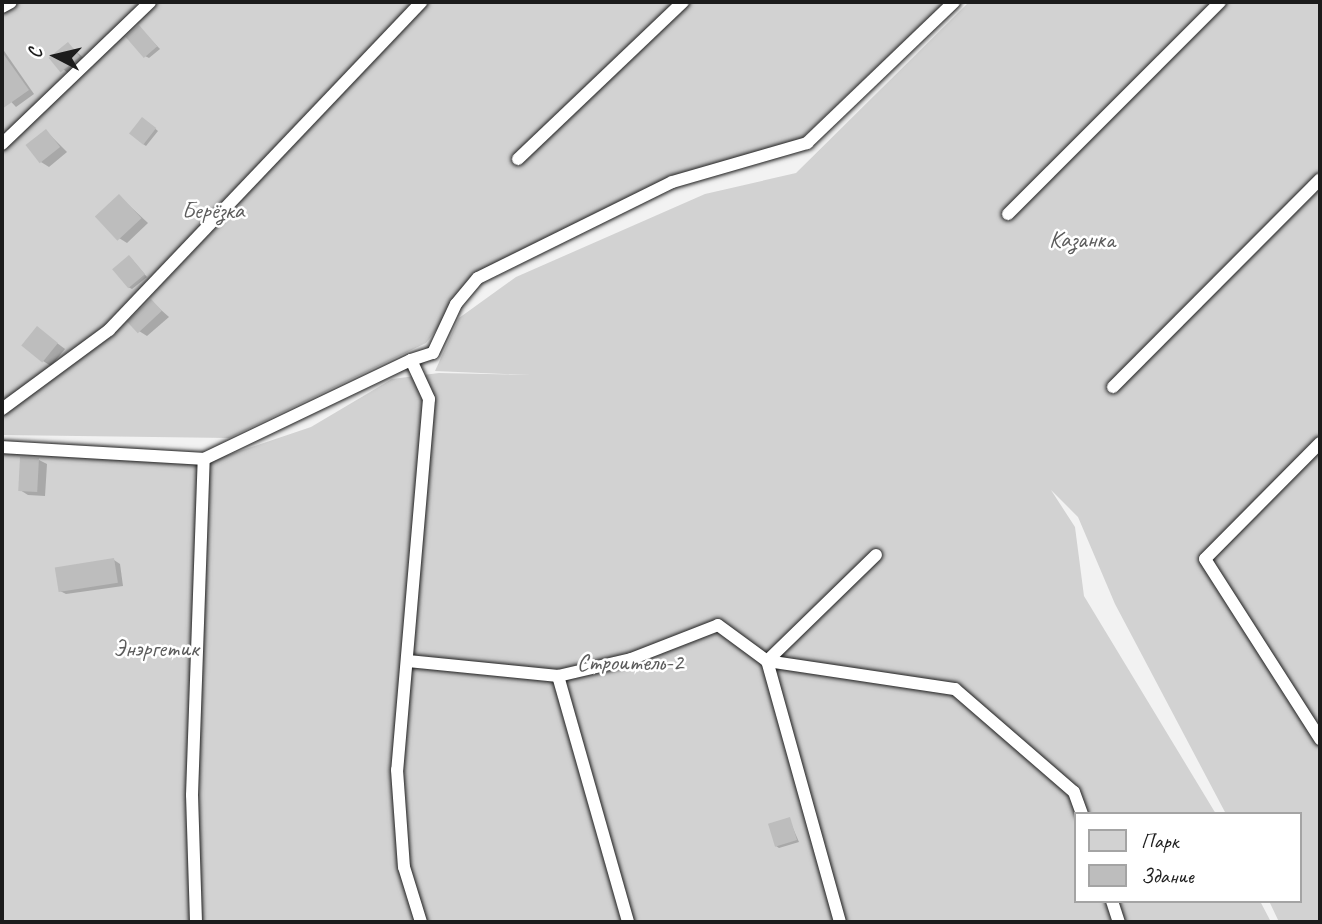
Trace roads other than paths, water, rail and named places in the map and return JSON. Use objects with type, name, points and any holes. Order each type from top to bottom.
[{"type":"lane","points":[[2,7],[11,2]]},
{"type":"lane","points":[[2,144],[150,2]]},
{"type":"lane","points":[[2,409],[109,330],[421,2]]},
{"type":"lane","points":[[518,159],[683,2]]},
{"type":"lane","points":[[2,447],[204,459],[411,359],[433,353],[456,304],[478,278],[672,182],[807,144],[954,2]]},
{"type":"lane","points":[[1008,214],[1220,2]]},
{"type":"lane","points":[[1112,387],[1320,179]]},
{"type":"lane","points":[[411,359],[429,399],[397,770],[404,867],[421,922]]},
{"type":"lane","points":[[1320,443],[1205,559],[1316,722],[1320,739]]},
{"type":"lane","points":[[196,922],[192,795],[204,459]]},
{"type":"lane","points":[[767,662],[876,555]]},
{"type":"lane","points":[[408,661],[558,676],[631,659],[718,625],[767,662],[955,689],[1074,792],[1081,812]]},
{"type":"lane","points":[[767,662],[839,922]]},
{"type":"lane","points":[[558,676],[628,922]]},
{"type":"lane","points":[[1113,903],[1119,922]]},
{"type":"park label","name":"Берёзка","points":[[213,211]]},
{"type":"park label","name":"Казанка","points":[[1082,240]]},
{"type":"park label","name":"Энэргетик","points":[[156,649]]},
{"type":"park label","name":"Строитель-2","points":[[630,663]]}]
